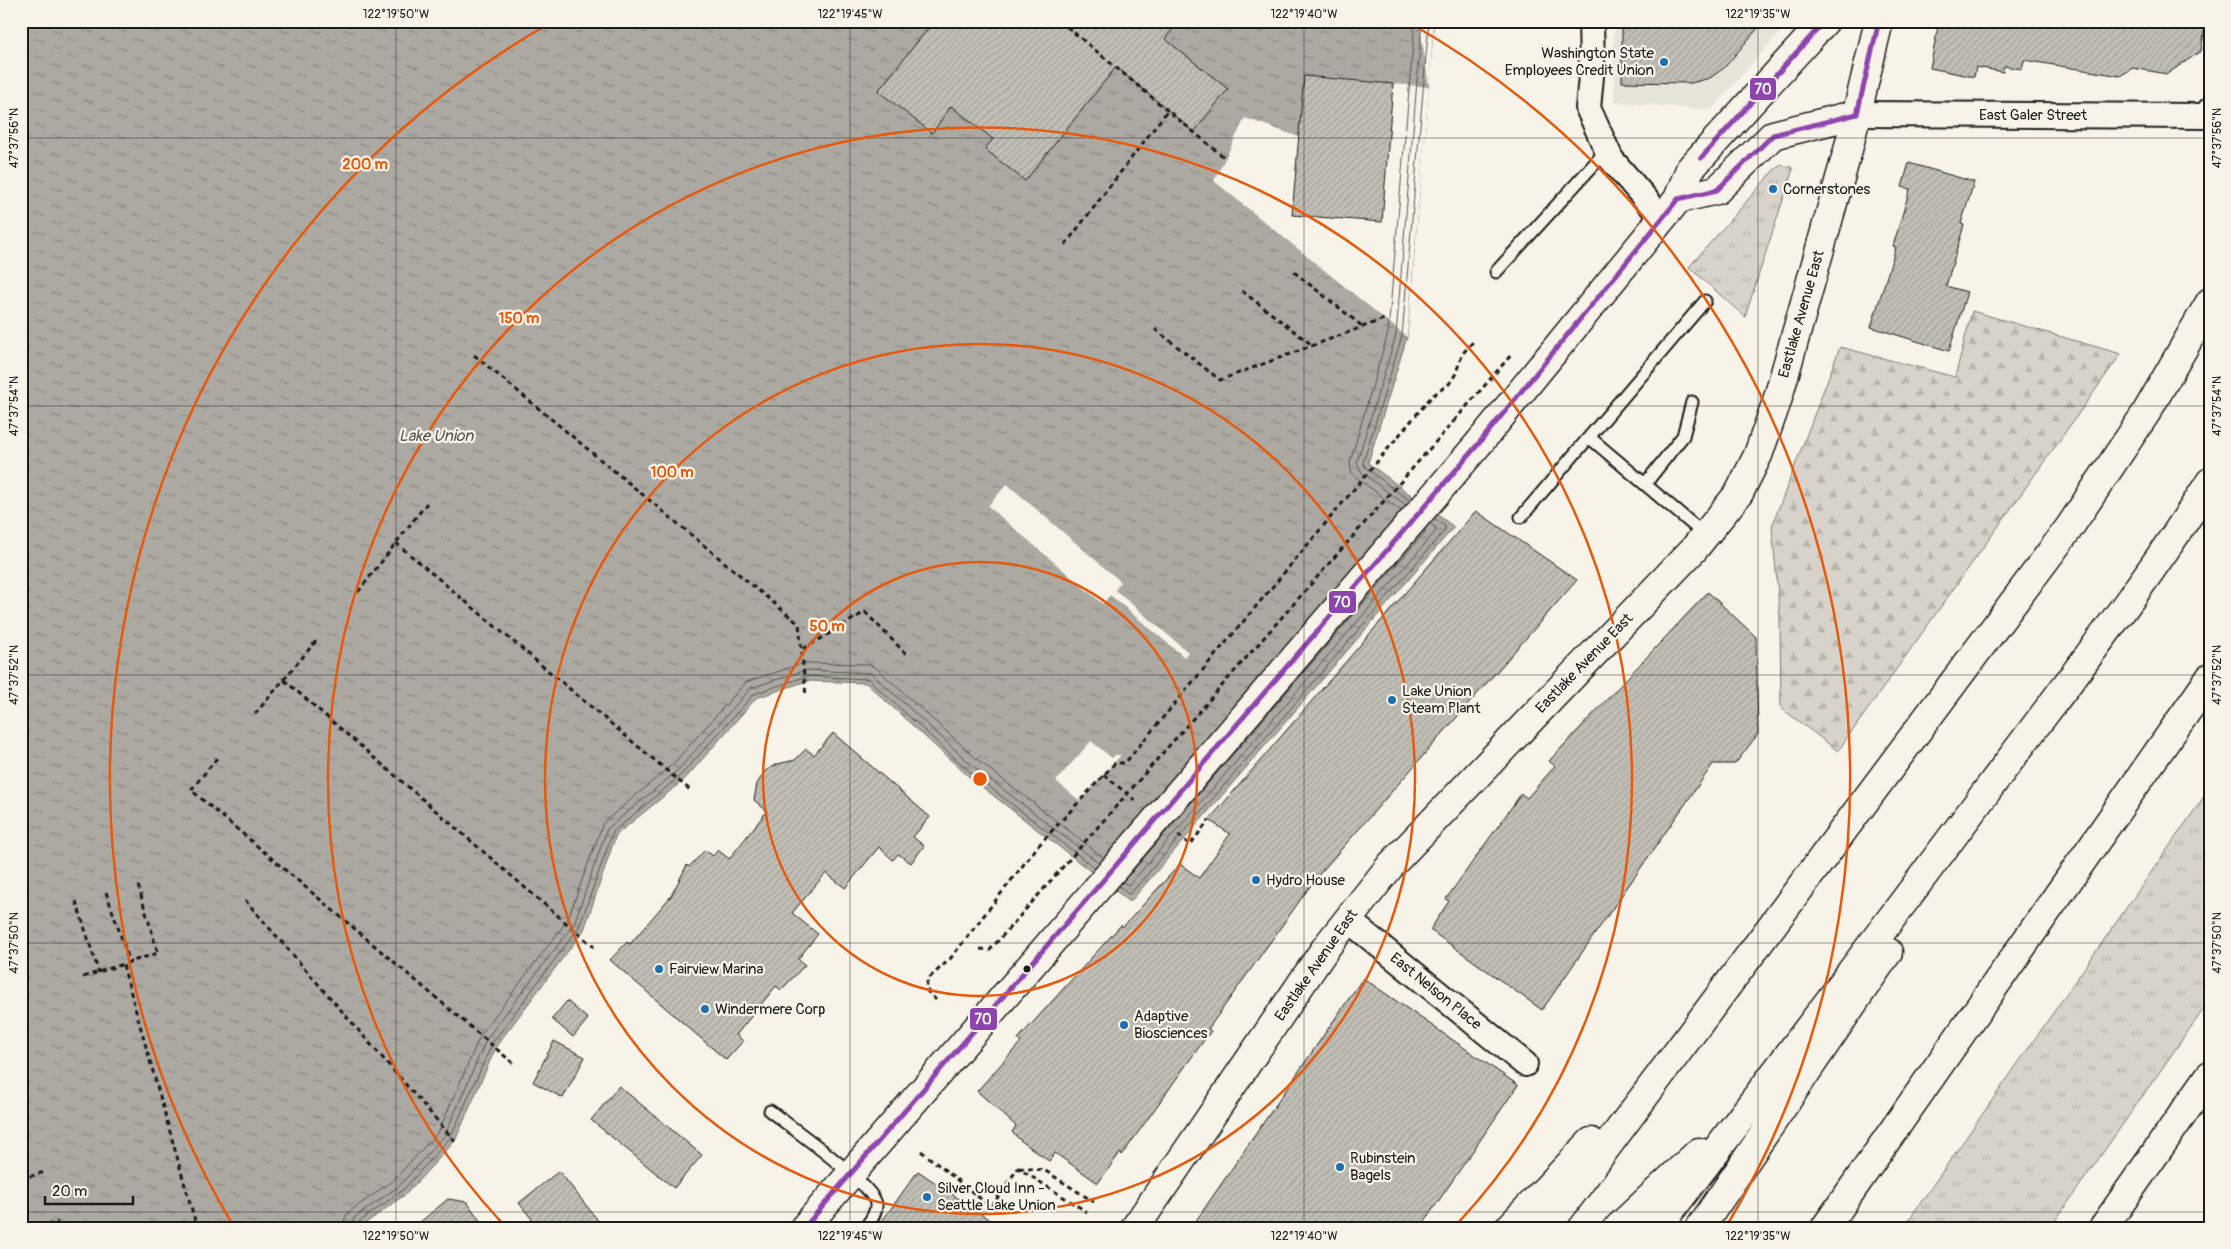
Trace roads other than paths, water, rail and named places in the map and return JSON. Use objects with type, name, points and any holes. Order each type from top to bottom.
[{"type":"main road","points":[[804,1228],[1480,442],[1670,208],[1690,169],[1825,21]]},
{"type":"main road","name":"Eastlake Avenue East","points":[[1135,1228],[1347,919],[1391,865],[1687,556],[1739,493],[1758,455],[1777,401],[1858,114],[1880,21]]},
{"type":"main road","points":[[1670,208],[1717,190],[1773,135],[1858,114]]},
{"type":"main road","points":[[1546,1228],[2069,528],[2146,413],[2210,302]]},
{"type":"main road","points":[[1657,1228],[1758,1097],[2101,639],[2162,554],[2210,482]]},
{"type":"main road","points":[[1700,1228],[2101,639]]},
{"type":"main road","points":[[1825,1228],[2210,678]]},
{"type":"main road","points":[[1509,1228],[1669,1062]]},
{"type":"main road","points":[[2103,1228],[2210,1075]]},
{"type":"main road","points":[[1618,1228],[1758,1097]]},
{"type":"main road","points":[[1818,1228],[1847,1195]]},
{"type":"street","points":[[1591,21],[1592,66],[1588,108],[1611,160],[1670,208]]},
{"type":"street","name":"East Galer Street","points":[[1858,114],[2209,113]]},
{"type":"street","name":"East Nelson Place","points":[[1347,919],[1525,1064]]},
{"type":"lane","points":[[1496,272],[1607,150]]},
{"type":"lane","points":[[1520,517],[1706,301]]},
{"type":"lane","points":[[1645,484],[1683,436],[1692,402]]},
{"type":"lane","points":[[1590,436],[1705,535]]},
{"type":"lane","points":[[770,1111],[870,1191],[876,1203],[874,1216],[865,1228]]},
{"type":"water","name":"Lake Union","points":[[21,21],[1434,21],[1407,337],[1368,463],[1454,527],[1130,902],[967,775],[866,683],[807,681],[756,698],[685,779],[616,835],[584,930],[497,1045],[455,1141],[406,1194],[359,1228],[21,1228]]},
{"type":"place","name":"Washington State Employees Credit Union","points":[[1664,62]]},
{"type":"place","name":"Cornerstones","points":[[1773,189]]},
{"type":"place","name":"Lake Union Steam Plant","points":[[1392,700]]},
{"type":"place","name":"Hydro House","points":[[1256,880]]},
{"type":"place","name":"Fairview Marina","points":[[659,969]]},
{"type":"place","name":"Windermere Corp","points":[[705,1009]]},
{"type":"place","name":"Adaptive Biosciences","points":[[1124,1025]]},
{"type":"place","name":"Rubinstein Bagels","points":[[1340,1167]]},
{"type":"place","name":"Silver Cloud Inn - Seattle Lake Union","points":[[927,1197]]}]
